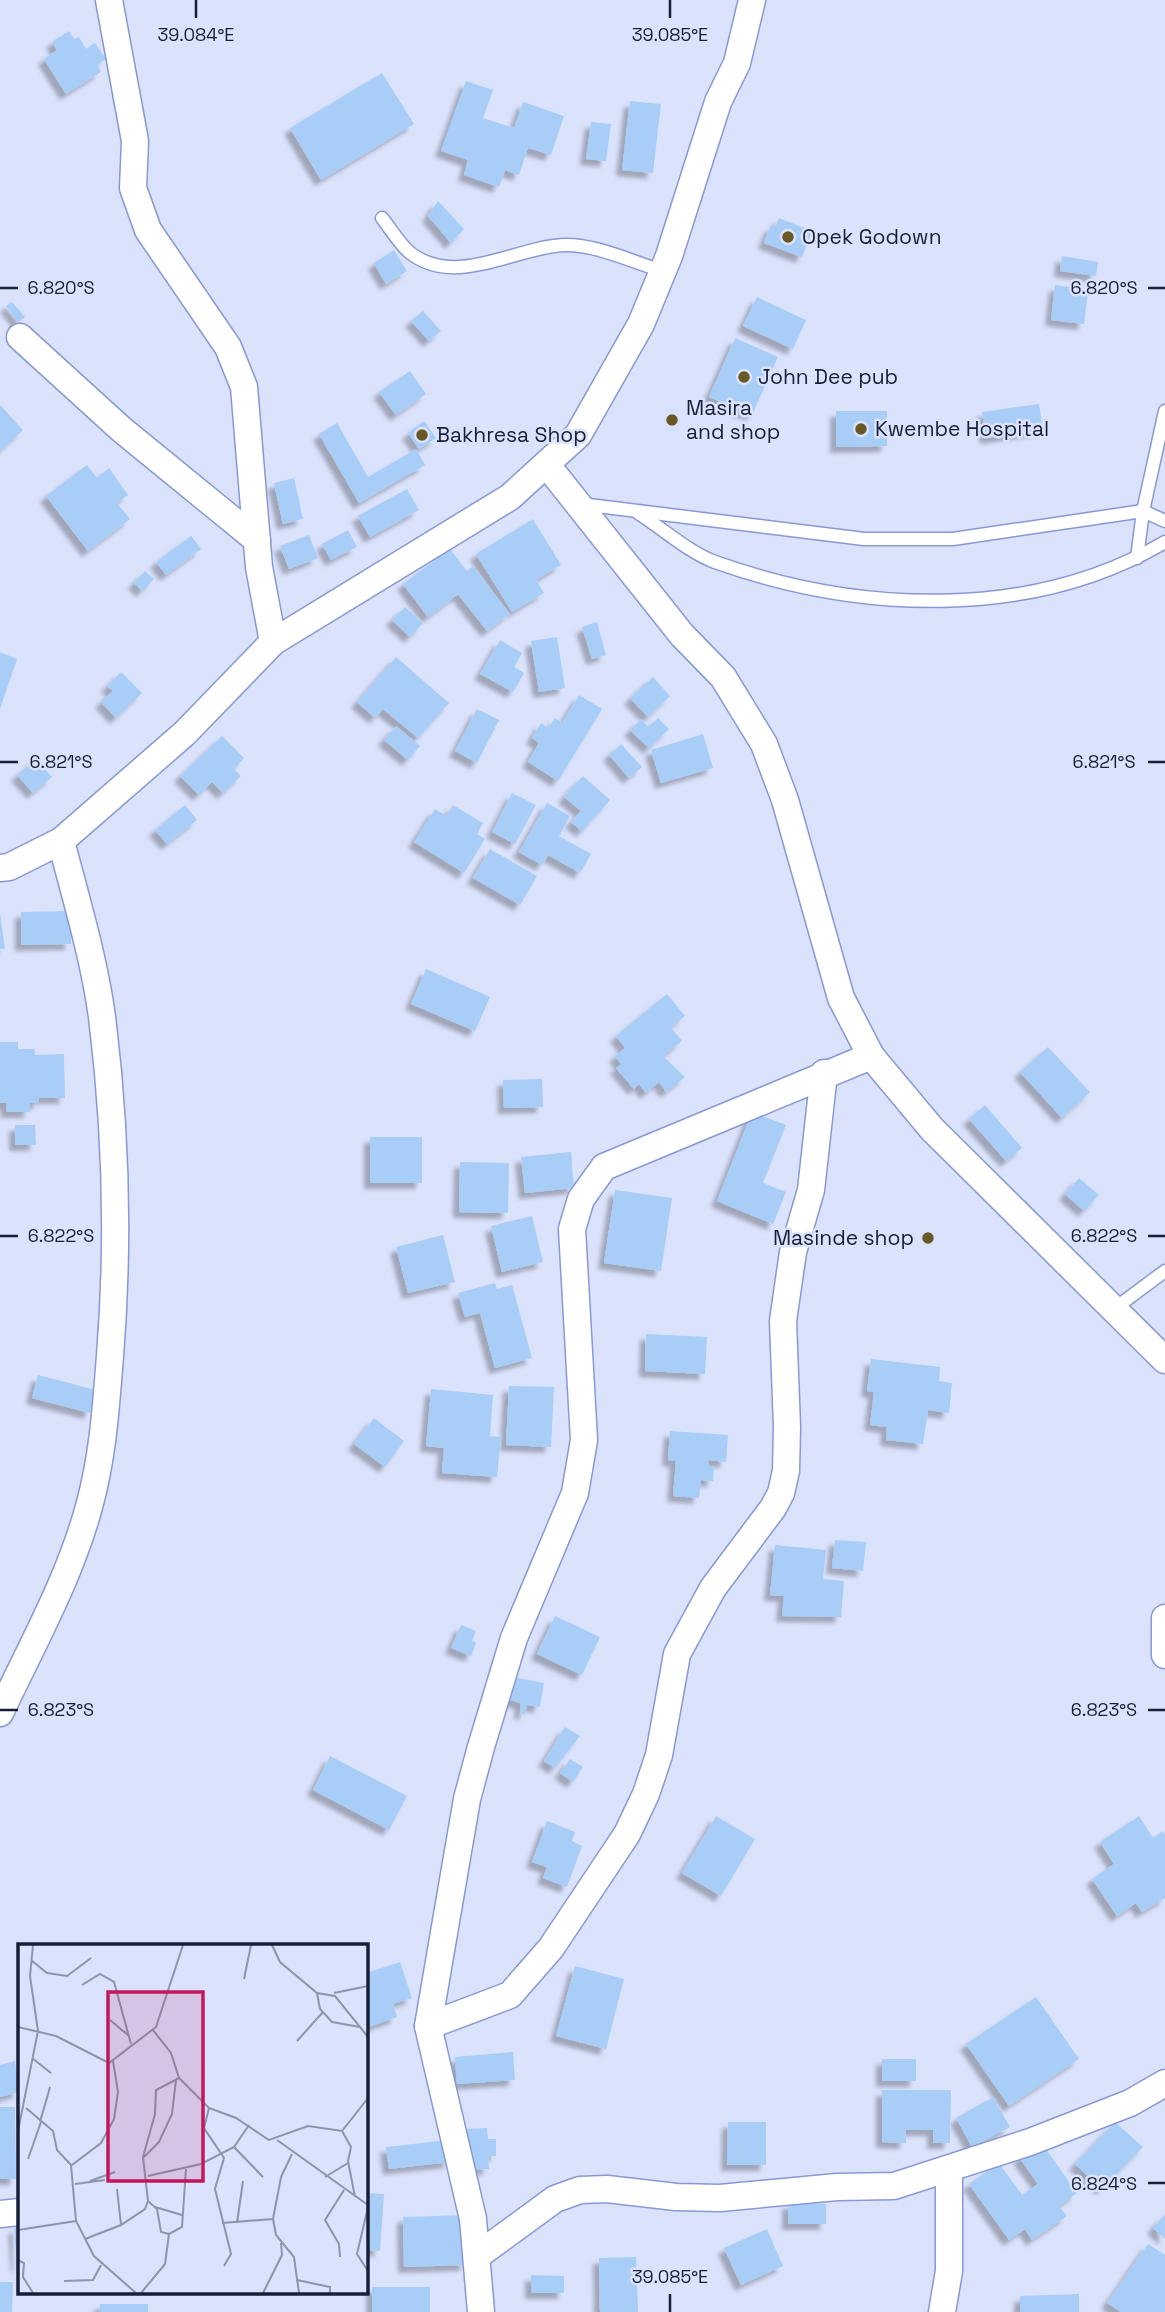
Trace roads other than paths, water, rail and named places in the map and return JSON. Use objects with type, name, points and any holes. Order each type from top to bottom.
[{"type":"street","points":[[109,0],[135,141],[133,188],[148,230],[228,347],[244,387],[263,597],[273,642]]},
{"type":"street","points":[[0,868],[9,867],[61,841],[185,733],[273,642],[510,497],[578,435],[641,324],[663,271],[718,102],[737,63],[752,0]]},
{"type":"street","points":[[20,337],[121,429],[257,540]]},
{"type":"street","points":[[547,464],[682,635],[723,677],[764,744],[785,800],[841,998],[871,1056],[932,1129],[1165,1360]]},
{"type":"street","points":[[0,1713],[66,1571],[90,1505],[102,1450],[113,1322],[117,1218],[101,1015],[85,934],[61,841]]},
{"type":"street","points":[[481,2312],[473,2219],[459,2170],[428,2026],[467,1799],[481,1747],[514,1638],[575,1493],[584,1440],[572,1229],[581,1199],[604,1167],[824,1073],[871,1056]]},
{"type":"street","points":[[428,2026],[510,1995],[551,1948],[626,1834],[646,1794],[659,1755],[677,1654],[713,1588],[773,1508],[781,1493],[786,1471],[787,1427],[783,1321],[793,1252],[811,1190],[824,1073]]},
{"type":"street","points":[[1165,1618],[1165,1655]]},
{"type":"street","points":[[477,2256],[555,2199],[580,2190],[607,2189],[676,2197],[720,2198],[837,2187],[894,2186],[949,2170],[1130,2103],[1165,2083]]},
{"type":"street","points":[[942,2312],[949,2271],[949,2170]]},
{"type":"street","points":[[0,2214],[18,2212]]},
{"type":"lane","points":[[382,218],[409,252],[436,265],[475,267],[545,247],[566,245],[587,247],[663,271]]},
{"type":"lane","points":[[1138,558],[1143,511],[1165,411]]},
{"type":"lane","points":[[577,504],[864,539],[953,539],[1143,511],[1165,521]]},
{"type":"lane","points":[[635,511],[712,561],[816,589],[885,599],[951,601],[1018,596],[1098,573],[1138,558],[1165,542]]},
{"type":"lane","points":[[1114,1309],[1165,1271]]},
{"type":"place","name":"Opek Godown","points":[[788,237]]},
{"type":"place","name":"John Dee pub","points":[[744,377]]},
{"type":"place","name":"Masira and shop","points":[[672,420]]},
{"type":"place","name":"Kwembe Hospital","points":[[861,429]]},
{"type":"place","name":"Bakhresa Shop","points":[[422,435]]},
{"type":"place","name":"Masinde shop","points":[[928,1238]]}]
